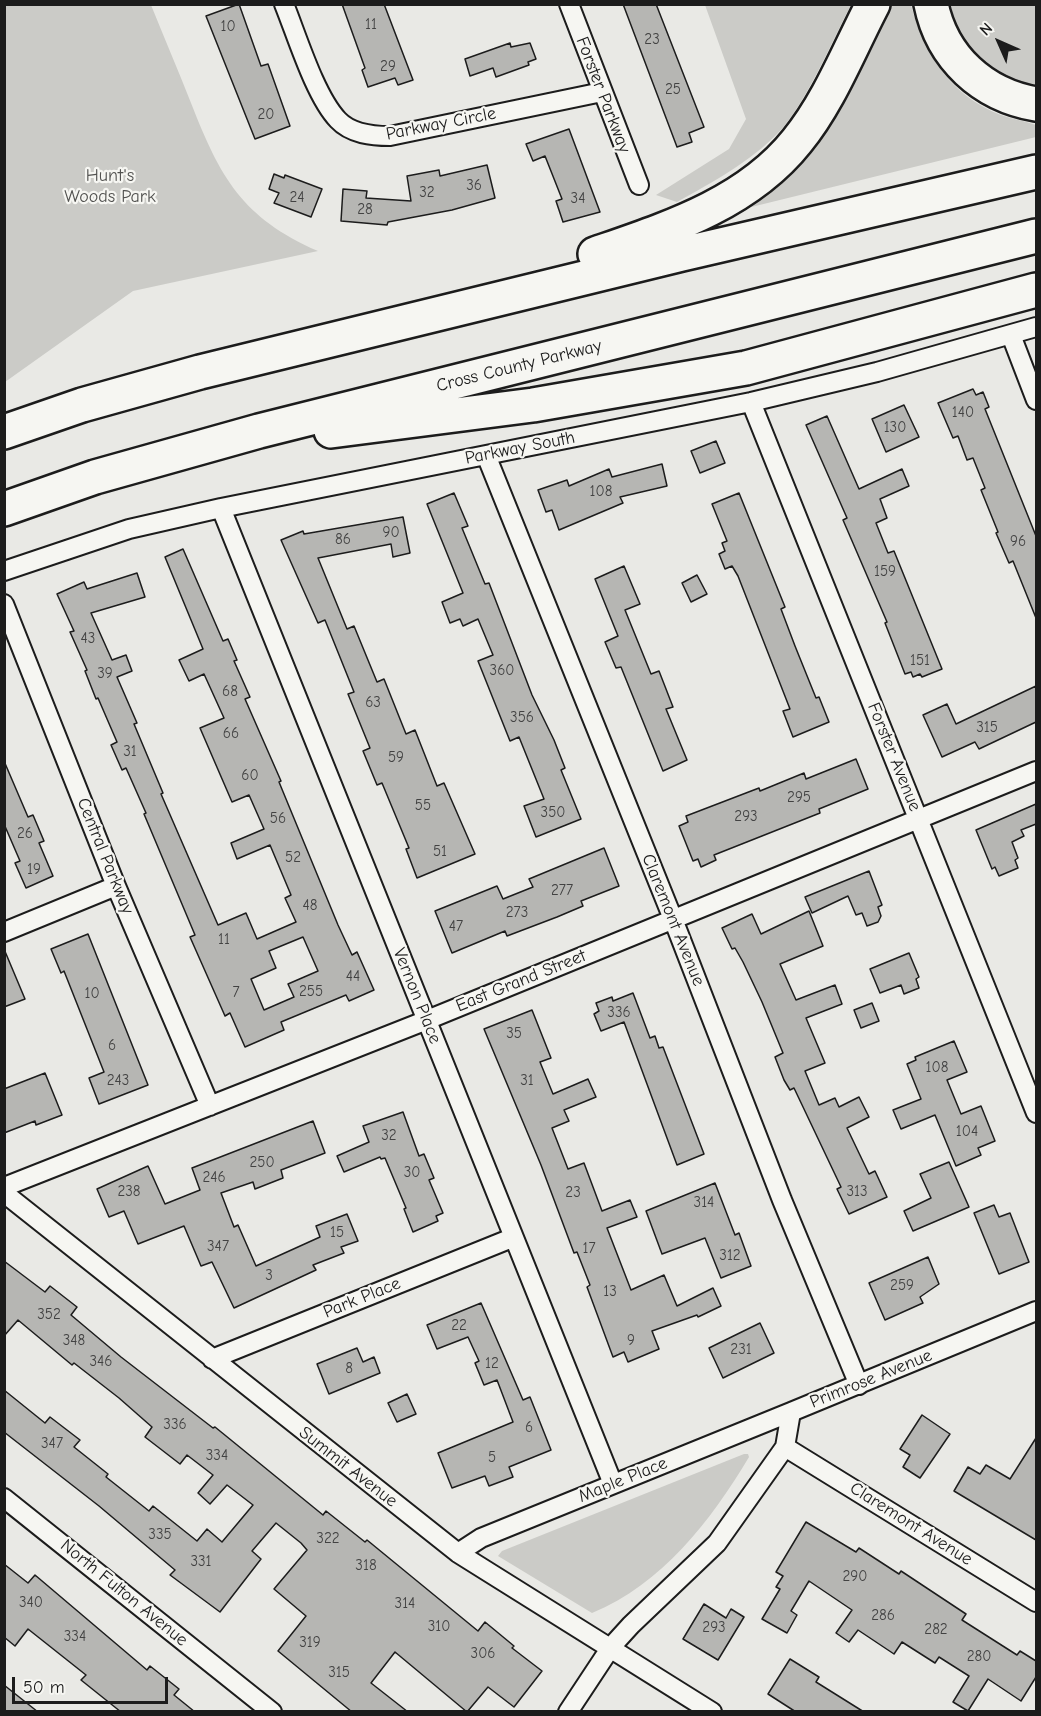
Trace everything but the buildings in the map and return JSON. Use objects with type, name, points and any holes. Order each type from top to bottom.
[{"type":"highway","points":[[384,326],[644,239],[694,217],[739,191],[770,169],[798,141],[818,111],[873,4]]},
{"type":"highway","points":[[931,4],[942,37],[965,70],[1001,94],[1036,104]]},
{"type":"highway","points":[[4,432],[146,386],[384,326],[681,254],[1036,172]]},
{"type":"highway","name":"Cross County Parkway","points":[[4,509],[95,477],[199,448],[1036,236]]},
{"type":"highway","points":[[199,448],[534,405],[715,374],[905,327],[1036,290]]},
{"type":"street","name":"Parkway Circle","points":[[284,4],[325,100],[338,121],[372,136],[390,136],[602,92]]},
{"type":"street","name":"Forster Parkway","points":[[569,4],[639,185]]},
{"type":"street","name":"Parkway South","points":[[4,571],[129,530],[221,508],[751,402],[878,372],[1036,327]]},
{"type":"street","points":[[1011,335],[1036,400]]},
{"type":"street","name":"Forster Avenue","points":[[751,402],[1036,1113]]},
{"type":"street","name":"Claremont Avenue","points":[[486,455],[673,919],[782,1200],[859,1385]]},
{"type":"street","name":"Vernon Place","points":[[221,508],[512,1238],[613,1484]]},
{"type":"street","name":"Central Parkway","points":[[4,604],[116,886],[210,1106]]},
{"type":"street","name":"East Grand Street","points":[[4,1187],[427,1020],[1036,771]]},
{"type":"street","points":[[4,932],[116,886]]},
{"type":"street","name":"Summit Avenue","points":[[4,1193],[458,1553],[712,1712]]},
{"type":"street","name":"Park Place","points":[[212,1359],[512,1238]]},
{"type":"street","name":"Primrose Avenue","points":[[568,1712],[611,1647],[631,1624],[717,1543],[785,1447],[791,1412],[1036,1311]]},
{"type":"street","name":"Maple Place","points":[[458,1553],[481,1538],[791,1412]]},
{"type":"street","name":"Claremont Avenue","points":[[785,1447],[1036,1602]]},
{"type":"street","name":"North Fulton Avenue","points":[[4,1498],[272,1712]]},
{"type":"green space","name":"Hunt's Woods Park","points":[[5,4],[151,5],[212,153],[224,174],[252,209],[270,224],[318,251],[133,291],[5,382]]},
{"type":"green space","points":[[705,5],[851,5],[809,88],[779,132],[743,162],[677,202],[656,195],[729,149],[746,119]]},
{"type":"green space","points":[[885,5],[911,5],[932,56],[954,85],[983,107],[1036,125],[1036,137],[731,212]]},
{"type":"green space","points":[[951,5],[1036,5],[1036,88],[1006,76],[981,58],[961,35]]},
{"type":"green space","points":[[748,1454],[749,1457],[734,1481],[718,1505],[682,1549],[641,1586],[592,1613],[498,1556],[502,1551]]}]
